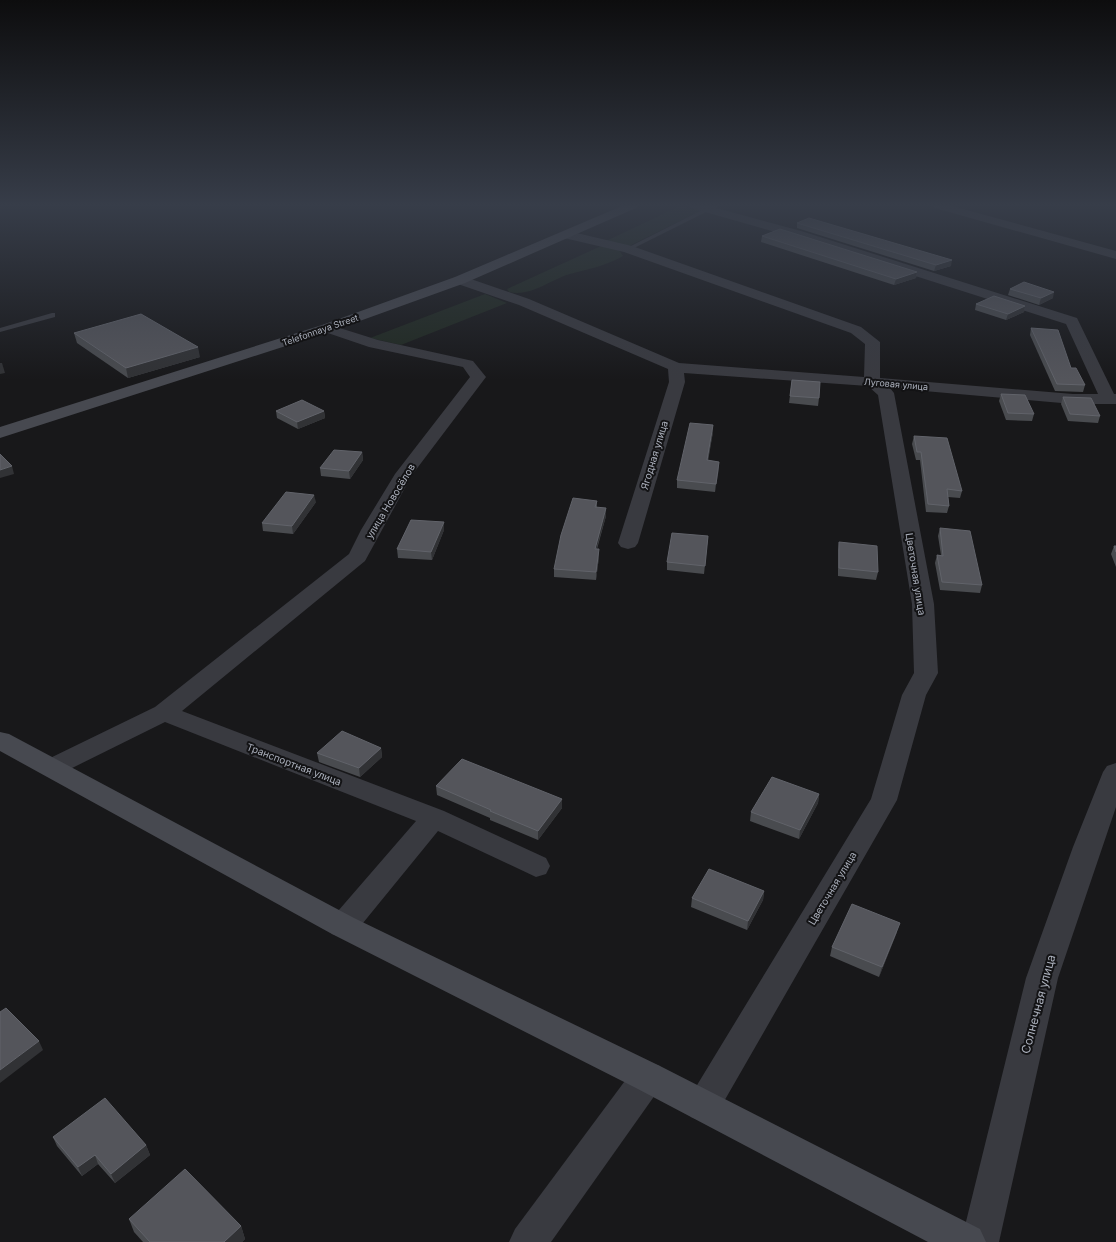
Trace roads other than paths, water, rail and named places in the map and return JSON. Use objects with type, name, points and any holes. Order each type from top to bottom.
[{"type":"street","name":"Telefonnaya Street","points":[[0,434],[326,328],[460,280],[498,264]]},
{"type":"street","points":[[670,264],[856,330],[873,342],[872,382]]},
{"type":"street","points":[[894,264],[1072,321],[1112,399]]},
{"type":"street","name":"Луговая улица","points":[[460,280],[524,302],[676,366],[714,371],[872,382],[1072,399],[1112,399]]},
{"type":"street","name":"улица Новосёлов","points":[[164,713],[358,557],[371,530],[404,474],[478,377],[468,364],[374,344],[326,328]]},
{"type":"street","name":"Ягодная улица","points":[[628,543],[677,382],[676,366]]},
{"type":"street","name":"Цветочная улица","points":[[703,1106],[884,800],[914,695],[926,673],[923,604],[886,393],[872,382]]},
{"type":"street","points":[[53,767],[164,713]]},
{"type":"street","name":"Транспортная улица","points":[[164,713],[434,818],[536,866]]},
{"type":"street","points":[[0,740],[53,767],[343,926],[648,1077],[967,1242]]},
{"type":"street","name":"Солнечная улица","points":[[980,1242],[1042,978],[1087,847],[1116,772]]},
{"type":"street","points":[[343,926],[434,818]]},
{"type":"street","points":[[528,1242],[648,1077]]},
{"type":"lane","points":[[0,330],[52,315]]}]
